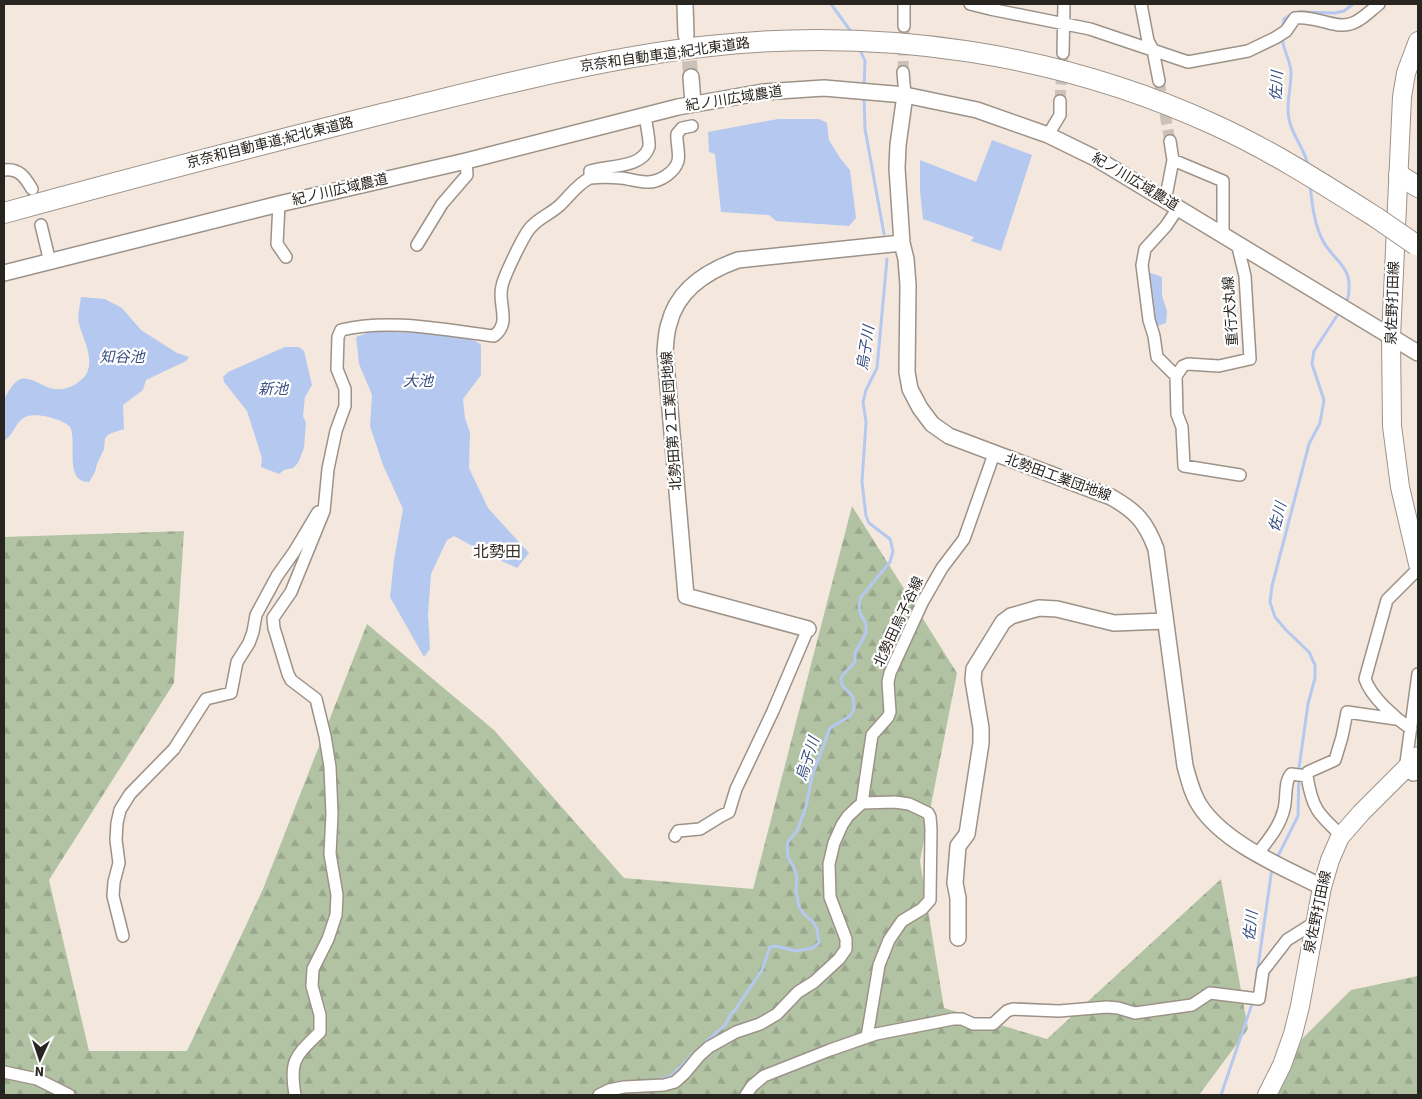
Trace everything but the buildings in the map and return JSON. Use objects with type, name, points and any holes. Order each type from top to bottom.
[{"type":"highway","name":"京奈和自動車道;紀北東道路","points":[[4,213],[140,175],[470,92],[582,67],[708,46],[827,39],[935,47],[985,54],[1035,64],[1134,93],[1218,126],[1288,163],[1377,218],[1417,246]]},
{"type":"highway","points":[[1409,178],[1418,187]]},
{"type":"main road","name":"泉佐野打田線","points":[[1418,41],[1406,73],[1402,97],[1399,130],[1409,178],[1391,337],[1392,426],[1396,461],[1406,518],[1418,564]]},
{"type":"main road","name":"泉佐野打田線","points":[[1267,1095],[1282,1065],[1293,1034],[1322,887],[1330,860],[1341,835],[1361,813],[1412,772],[1418,756]]},
{"type":"street","points":[[685,4],[686,35]]},
{"type":"street","points":[[904,4],[904,26]]},
{"type":"street","points":[[970,4],[1090,29],[1188,62],[1248,51],[1286,31],[1295,18],[1318,19],[1339,25],[1349,25],[1379,4]]},
{"type":"street","points":[[1063,53],[1064,4]]},
{"type":"street","points":[[1141,4],[1159,81]]},
{"type":"street","points":[[903,72],[905,95]]},
{"type":"street","points":[[691,76],[693,104]]},
{"type":"street","name":"紀ノ川広域農道","points":[[4,273],[279,204],[466,161],[693,104],[763,92],[824,88],[854,89],[905,95],[977,110],[1048,135],[1098,159],[1418,353]]},
{"type":"street","name":"北勢田工業団地線","points":[[905,95],[898,145],[897,168],[902,243],[906,259],[908,285],[907,372],[910,389],[920,408],[932,424],[949,436],[1111,497],[1129,507],[1141,518],[1156,549],[1185,766],[1195,797],[1201,808],[1215,824],[1236,840],[1262,856],[1322,887]]},
{"type":"street","points":[[1048,135],[1060,115],[1060,101]]},
{"type":"street","points":[[590,178],[590,171],[641,159],[649,146],[645,116]]},
{"type":"street","points":[[295,1095],[293,1070],[298,1053],[320,1032],[320,1015],[312,986],[313,969],[328,939],[336,914],[337,895],[330,854],[332,814],[330,767],[325,736],[316,699],[291,680],[288,674],[274,628],[273,618],[290,592],[306,558],[324,511],[328,469],[336,431],[345,406],[345,389],[337,369],[338,337],[341,330],[365,326],[405,326],[494,336],[504,322],[502,286],[526,233],[537,221],[557,208],[584,181],[590,178],[620,178],[648,182],[662,177],[674,169],[678,160],[677,134],[682,128],[692,126]]},
{"type":"street","points":[[1163,199],[1167,190],[1173,160],[1170,141]]},
{"type":"street","points":[[1173,160],[1224,181],[1223,234]]},
{"type":"street","points":[[417,245],[442,204],[467,175],[466,161]]},
{"type":"street","points":[[4,170],[10,169],[23,174],[32,189]]},
{"type":"street","points":[[279,204],[277,244],[286,257]]},
{"type":"street","points":[[1178,208],[1166,226],[1145,249],[1142,265],[1149,320],[1158,357],[1176,376],[1177,414],[1182,427],[1184,466],[1240,475]]},
{"type":"street","points":[[41,225],[50,262]]},
{"type":"street","name":"重行犬丸線","points":[[1176,376],[1183,366],[1188,364],[1219,366],[1250,359],[1245,276],[1236,242]]},
{"type":"street","name":"北勢田第２工業団地線","points":[[808,628],[686,596],[665,351],[669,323],[679,300],[697,280],[719,267],[738,260],[902,243]]},
{"type":"street","name":"北勢田烏子谷線","points":[[862,803],[872,735],[888,717],[890,712],[888,682],[890,673],[922,603],[942,568],[964,539],[994,454]]},
{"type":"street","points":[[122,936],[113,896],[114,882],[119,863],[116,840],[120,810],[130,794],[174,749],[206,699],[231,693],[237,662],[249,643],[256,615],[277,576],[294,552],[326,498]]},
{"type":"street","points":[[1411,729],[1396,719],[1368,686],[1365,678],[1387,600],[1418,569]]},
{"type":"street","points":[[958,938],[958,898],[955,883],[958,846],[967,834],[981,743],[981,728],[973,680],[974,669],[1003,622],[1011,616],[1039,608],[1057,609],[1114,623],[1165,621]]},
{"type":"street","points":[[675,836],[678,830],[700,829],[729,812],[736,789],[773,711],[808,628]]},
{"type":"street","points":[[1412,772],[1411,729],[1418,674]]},
{"type":"street","points":[[1262,856],[1285,807],[1289,775],[1301,775],[1335,760],[1347,712],[1396,719]]},
{"type":"street","points":[[1301,775],[1318,813],[1341,835]]},
{"type":"street","points":[[599,1095],[609,1090],[634,1086],[664,1085],[674,1082],[709,1047],[736,1032],[760,1024],[776,1014],[798,992],[814,982],[839,959],[846,949],[846,939],[830,897],[829,864],[838,832],[848,816],[862,803],[895,802],[909,804],[928,813],[930,817],[930,900],[922,909],[902,921],[890,940],[879,965],[867,1036]]},
{"type":"street","points":[[746,1095],[752,1086],[764,1076],[867,1036],[953,1019],[973,1024],[993,1024],[1013,1008],[1059,1011],[1112,1008],[1134,1013],[1192,1005],[1210,993],[1253,998],[1263,971],[1287,940],[1314,923]]},
{"type":"street","points":[[4,1072],[37,1079],[70,1095]]},
{"type":"green space","points":[[852,506],[957,673],[920,861],[944,1008],[1047,1039],[1221,879],[1248,1029],[1199,1095],[4,1095],[4,537],[184,531],[174,683],[49,880],[89,1051],[187,1051],[263,889],[367,624],[494,730],[624,878],[753,889]]},
{"type":"green space","points":[[1418,976],[1418,1095],[1277,1095],[1302,1039],[1351,990]]},
{"type":"water","points":[[778,119],[819,119],[827,123],[829,140],[850,170],[856,218],[849,226],[776,221],[769,215],[721,212],[715,154],[709,152],[708,132]]},
{"type":"water","points":[[992,140],[1032,155],[1001,251],[971,241],[974,237],[923,219],[920,191],[920,160],[976,182]]},
{"type":"water","points":[[1148,272],[1162,277],[1162,296],[1167,311],[1166,323],[1155,327]]},
{"type":"water","name":"知谷池","points":[[81,297],[105,299],[122,308],[141,330],[177,353],[189,357],[186,361],[146,380],[143,390],[123,405],[124,429],[109,434],[105,438],[104,449],[89,482],[81,480],[76,475],[73,467],[73,439],[72,431],[68,425],[49,417],[28,416],[21,420],[4,441],[3,422],[5,398],[18,380],[33,380],[49,388],[60,389],[74,385],[86,374],[89,367],[89,354],[78,321]]},
{"type":"water","name":"大池","points":[[370,332],[411,332],[446,335],[474,340],[481,345],[481,375],[463,399],[465,418],[470,433],[469,468],[488,508],[529,553],[517,568],[454,536],[447,540],[431,574],[428,614],[430,649],[424,657],[390,597],[403,509],[383,465],[370,426],[372,395],[359,364],[356,337]]},
{"type":"water","name":"新池","points":[[285,347],[299,347],[304,351],[312,385],[305,397],[303,416],[306,423],[304,448],[298,463],[293,468],[284,470],[279,474],[261,467],[262,458],[247,411],[224,382],[223,377],[228,372]]},
{"type":"waterway","name":"烏子川","points":[[831,4],[852,33]]},
{"type":"waterway","name":"佐川","points":[[1301,12],[1335,13],[1344,11],[1353,4]]},
{"type":"waterway","name":"佐川","points":[[1282,30],[1284,19],[1292,14]]},
{"type":"waterway","name":"佐川","points":[[1282,36],[1291,68],[1288,104],[1289,117],[1292,129],[1305,155],[1308,166]]},
{"type":"waterway","name":"烏子川","points":[[860,50],[865,61],[864,88]]},
{"type":"waterway","name":"烏子川","points":[[864,96],[865,129],[884,234]]},
{"type":"waterway","name":"佐川","points":[[1310,185],[1317,228],[1326,247],[1343,267],[1348,279],[1349,295],[1345,304]]},
{"type":"waterway","name":"烏子川","points":[[658,1080],[671,1076],[725,1025],[762,970],[770,947],[775,946],[796,951],[813,948],[819,943],[817,929],[799,907],[796,890],[797,877],[788,857],[787,847],[788,842],[797,831],[806,807],[812,776],[830,728],[850,716],[854,709],[853,697],[842,685],[841,680],[842,676],[855,662],[855,653],[866,633],[866,624],[860,613],[859,605],[861,597],[890,562],[893,551],[890,539],[869,523],[866,516],[862,482],[866,422],[863,402],[866,390],[877,368],[887,259]]},
{"type":"waterway","name":"佐川","points":[[1276,860],[1298,816],[1299,768],[1308,704],[1315,678],[1315,665],[1309,652],[1275,617],[1270,602],[1272,586],[1309,444],[1320,423],[1324,400],[1312,364],[1314,351],[1340,311]]},
{"type":"waterway","name":"佐川","points":[[1254,995],[1272,868]]},
{"type":"waterway","name":"佐川","points":[[1221,1095],[1253,1001]]},
{"type":"tunnel","points":[[903,72],[904,26]]},
{"type":"tunnel","points":[[687,38],[691,77]]},
{"type":"tunnel","points":[[1060,101],[1063,53]]},
{"type":"tunnel","points":[[1159,81],[1170,141]]},
{"type":"district","name":"北勢田","points":[[497,552]]}]
